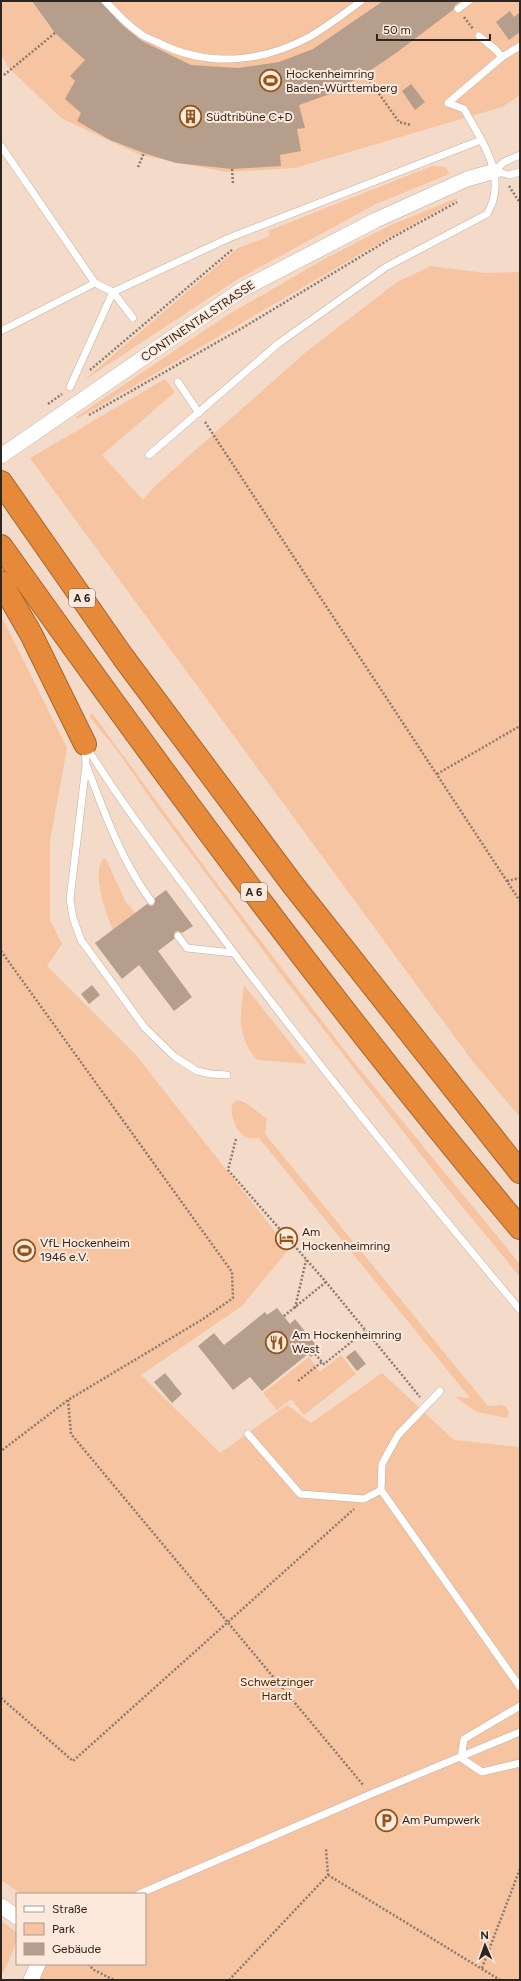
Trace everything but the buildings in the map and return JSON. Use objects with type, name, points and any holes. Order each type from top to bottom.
[{"type":"highway","name":"A 6","points":[[1,482],[123,657],[278,866],[520,1172]]},
{"type":"highway","name":"A 6","points":[[1,546],[149,753],[305,960],[520,1228]]},
{"type":"highway","points":[[1,582],[31,634],[86,754]]},
{"type":"street","name":"CONTINENTALSTRASSE","points":[[1,456],[242,289],[376,220],[467,179],[495,171]]},
{"type":"street","points":[[1,1906],[16,1916]]},
{"type":"street","points":[[31,1980],[38,1965]]},
{"type":"lane","points":[[105,1],[138,33],[169,49],[196,58],[224,60],[252,57],[283,50],[312,36],[361,1]]},
{"type":"lane","points":[[458,10],[469,1]]},
{"type":"lane","points":[[479,36],[502,57]]},
{"type":"lane","points":[[149,455],[279,343],[386,267],[487,214],[494,202],[495,171],[481,140],[464,109],[448,103],[502,57],[520,46]]},
{"type":"lane","points":[[70,387],[113,292],[229,238],[481,140]]},
{"type":"lane","points":[[1,146],[94,283],[113,292],[133,318]]},
{"type":"lane","points":[[495,171],[504,162],[520,155]]},
{"type":"lane","points":[[495,171],[509,175],[520,172]]},
{"type":"lane","points":[[1,330],[94,283]]},
{"type":"lane","points":[[178,382],[199,413]]},
{"type":"lane","points":[[86,754],[115,841],[138,883],[151,901]]},
{"type":"lane","points":[[86,754],[234,953],[346,1097],[520,1310]]},
{"type":"lane","points":[[86,754],[70,899],[73,918],[81,940],[145,1028],[175,1057],[197,1071],[227,1075]]},
{"type":"lane","points":[[178,936],[187,948],[234,953]]},
{"type":"lane","points":[[440,1391],[398,1435],[382,1464],[381,1490],[520,1687]]},
{"type":"lane","points":[[248,1434],[300,1494],[364,1499],[381,1490]]},
{"type":"lane","points":[[461,1758],[464,1739],[520,1706]]},
{"type":"lane","points":[[141,1893],[371,1794],[461,1758],[520,1732]]},
{"type":"lane","points":[[461,1758],[482,1772],[520,1763]]},
{"type":"path","points":[[458,10],[479,36]]},
{"type":"path","points":[[4,75],[55,33]]},
{"type":"path","points":[[365,74],[399,122],[411,125]]},
{"type":"path","points":[[138,168],[144,153]]},
{"type":"path","points":[[232,169],[233,184]]},
{"type":"path","points":[[85,417],[244,327],[393,237],[460,200]]},
{"type":"path","points":[[199,413],[520,901]]},
{"type":"path","points":[[437,774],[520,726]]},
{"type":"path","points":[[507,881],[520,878]]},
{"type":"path","points":[[1,951],[232,1272],[233,1298],[203,1319],[68,1400],[1,1451]]},
{"type":"path","points":[[236,1139],[228,1170],[326,1282],[427,1405]]},
{"type":"path","points":[[294,1308],[306,1260]]},
{"type":"path","points":[[284,1316],[326,1282]]},
{"type":"path","points":[[298,1382],[322,1362],[324,1364],[365,1331]]},
{"type":"path","points":[[315,1354],[322,1362]]},
{"type":"path","points":[[68,1400],[71,1434],[371,1794]]},
{"type":"path","points":[[1,1698],[73,1761],[364,1499]]},
{"type":"path","points":[[229,1980],[328,1875],[326,1849]]},
{"type":"path","points":[[482,1968],[520,1870]]},
{"type":"path","points":[[328,1875],[500,1980]]},
{"type":"path","points":[[89,1965],[94,1970],[114,1980]]},
{"type":"green space","name":"Hockenheimring Baden-Württemberg","points":[[1,1],[520,1],[520,95],[502,107],[295,168],[226,172],[140,155],[61,118],[8,67],[1,54]]},
{"type":"green space","points":[[432,166],[446,167],[449,174],[376,204],[238,279],[83,381],[238,248],[270,236],[268,231]]},
{"type":"green space","points":[[457,198],[457,200],[391,236],[77,419],[76,417],[226,316],[326,258],[391,225]]},
{"type":"green space","points":[[431,266],[485,273],[520,272],[520,1117],[473,1062],[30,458],[165,379],[175,392],[102,455],[143,500],[155,486],[306,352],[397,282]]},
{"type":"green space","name":"Schwetzinger Hardt","points":[[1,615],[67,748],[50,841],[50,920],[62,944],[47,966],[135,1054],[289,1249],[242,1306],[141,1375],[220,1453],[287,1405],[311,1423],[382,1373],[454,1440],[520,1447],[520,1980],[29,1980],[36,1965],[146,1965],[146,1893],[20,1893],[1,1880]]},
{"type":"green space","points":[[92,713],[212,877],[352,1060],[520,1264],[520,1277],[447,1188],[279,972],[152,801],[119,753],[89,716]]},
{"type":"green space","points":[[103,859],[106,859],[125,901],[139,917],[115,934],[108,918],[99,885],[100,866]]},
{"type":"green space","points":[[244,985],[307,1064],[257,1060],[250,1051],[241,1025],[241,1006]]},
{"type":"green space","points":[[238,1100],[246,1103],[267,1119],[265,1134],[488,1406],[502,1405],[506,1407],[509,1413],[507,1418],[477,1412],[455,1397],[470,1398],[259,1138],[244,1136],[237,1129],[232,1114],[232,1104]]},
{"type":"green space","points":[[341,1355],[356,1374],[304,1415],[291,1399],[277,1410],[263,1393],[309,1357],[320,1372]]},
{"type":"green space","points":[[3,1922],[16,1932],[16,1942],[4,1972],[1,1971],[1,1924]]},
{"type":"place","name":"Hockenheimring Baden-Württemberg","points":[[271,81]]},
{"type":"place","name":"Südtribüne C+D","points":[[191,117]]},
{"type":"place","name":"Am Hockenheimring","points":[[287,1239]]},
{"type":"place","name":"VfL Hockenheim 1946 e.V.","points":[[24,1250]]},
{"type":"place","name":"Am Hockenheimring West","points":[[276,1342]]},
{"type":"place","name":"Am Pumpwerk","points":[[386,1820]]}]
